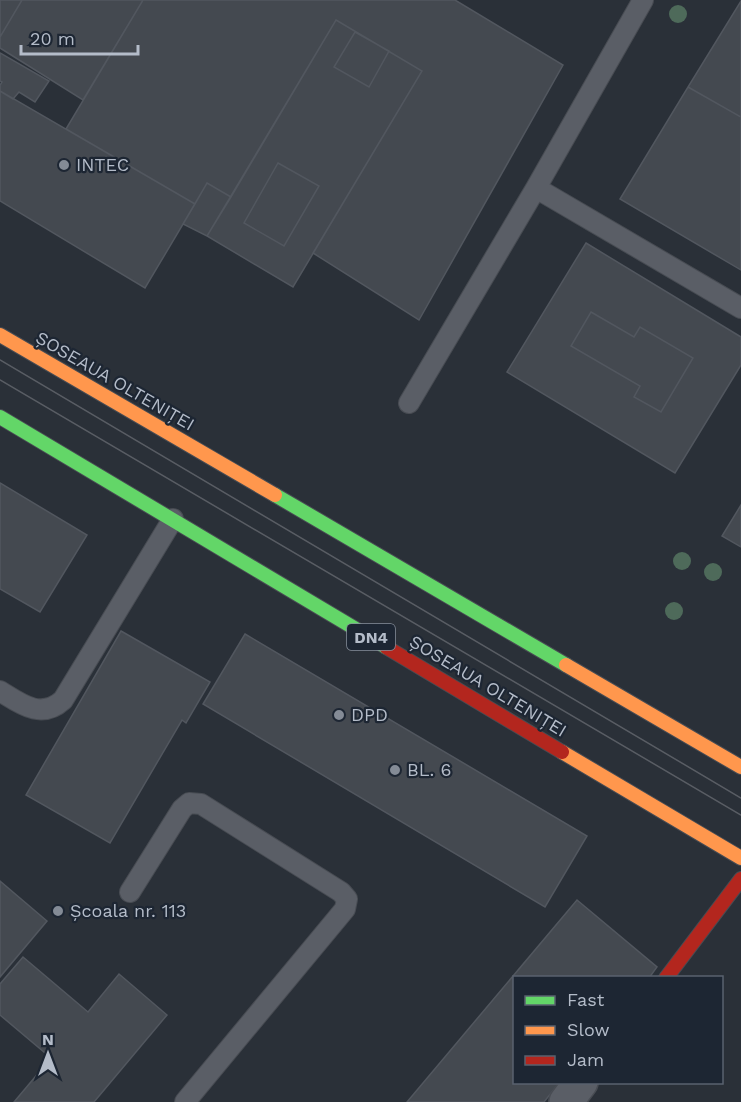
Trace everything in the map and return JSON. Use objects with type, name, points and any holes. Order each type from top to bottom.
[{"type":"main road","name":"ȘOSEAUA OLTENIȚEI","points":[[0,335],[741,767]]},
{"type":"main road","name":"ȘOSEAUA OLTENIȚEI","points":[[0,417],[741,858]]},
{"type":"main road","points":[[668,976],[741,879]]},
{"type":"street","points":[[566,1102],[581,1084]]},
{"type":"lane","points":[[409,403],[644,0]]},
{"type":"lane","points":[[536,188],[741,308]]},
{"type":"lane","points":[[0,691],[34,709],[48,709],[63,700],[173,519]]},
{"type":"lane","points":[[130,892],[182,809],[189,802],[201,804],[341,892],[347,899],[345,909],[185,1102]]},
{"type":"building","points":[[0,0],[22,0],[0,37]]},
{"type":"building","points":[[22,0],[143,0],[83,100],[0,48],[0,37]]},
{"type":"building","points":[[143,0],[455,0],[563,65],[419,320],[313,253],[422,71],[336,20],[231,197],[207,183],[195,204],[66,129]]},
{"type":"building","points":[[741,1],[741,117],[688,87]]},
{"type":"building","points":[[336,20],[422,71],[293,287],[207,236]]},
{"type":"building","points":[[355,32],[389,51],[369,87],[334,67]]},
{"type":"building","points":[[0,53],[49,81],[35,102],[19,92],[13,99],[0,91],[2,82],[0,81]]},
{"type":"building","points":[[688,87],[741,117],[741,270],[620,199]]},
{"type":"building","name":"INTEC","points":[[0,91],[195,204],[145,288],[0,201]]},
{"type":"building","points":[[278,163],[319,186],[284,246],[244,223]]},
{"type":"building","points":[[207,183],[231,197],[207,236],[183,224]]},
{"type":"building","points":[[586,243],[741,337],[741,365],[675,473],[507,372]]},
{"type":"building","points":[[591,312],[634,337],[640,327],[693,358],[661,412],[634,397],[640,386],[571,346]]},
{"type":"building","points":[[0,483],[87,535],[40,612],[0,589]]},
{"type":"building","points":[[741,505],[741,547],[722,536]]},
{"type":"building","points":[[121,631],[210,682],[186,723],[182,720],[110,843],[26,795]]},
{"type":"building","name":"BL. 6","points":[[245,634],[587,836],[545,907],[203,704]]},
{"type":"building","points":[[0,881],[47,921],[0,977]]},
{"type":"building","points":[[577,900],[657,967],[650,976],[513,976]]},
{"type":"building","points":[[23,957],[88,1012],[119,974],[167,1015],[94,1102],[14,1102],[51,1058],[0,1015],[0,984]]},
{"type":"building","points":[[513,976],[513,1084],[558,1084],[544,1102],[407,1102]]},
{"type":"tram line","points":[[0,360],[741,798]]},
{"type":"tram line","points":[[0,380],[741,815]]},
{"type":"traffic: fast","points":[[0,417],[386,647]]},
{"type":"traffic: fast","points":[[275,495],[566,665]]},
{"type":"traffic: slow","points":[[0,335],[275,495]]},
{"type":"traffic: slow","points":[[566,665],[741,767]]},
{"type":"traffic: slow","points":[[562,752],[741,858]]},
{"type":"traffic: jam","points":[[386,647],[562,752]]},
{"type":"traffic: jam","points":[[668,976],[741,879]]},
{"type":"place","name":"INTEC","points":[[64,165]]},
{"type":"place","name":"DPD","points":[[339,715]]},
{"type":"place","name":"BL. 6","points":[[395,770]]},
{"type":"place","name":"Școala nr. 113","points":[[58,911]]}]
